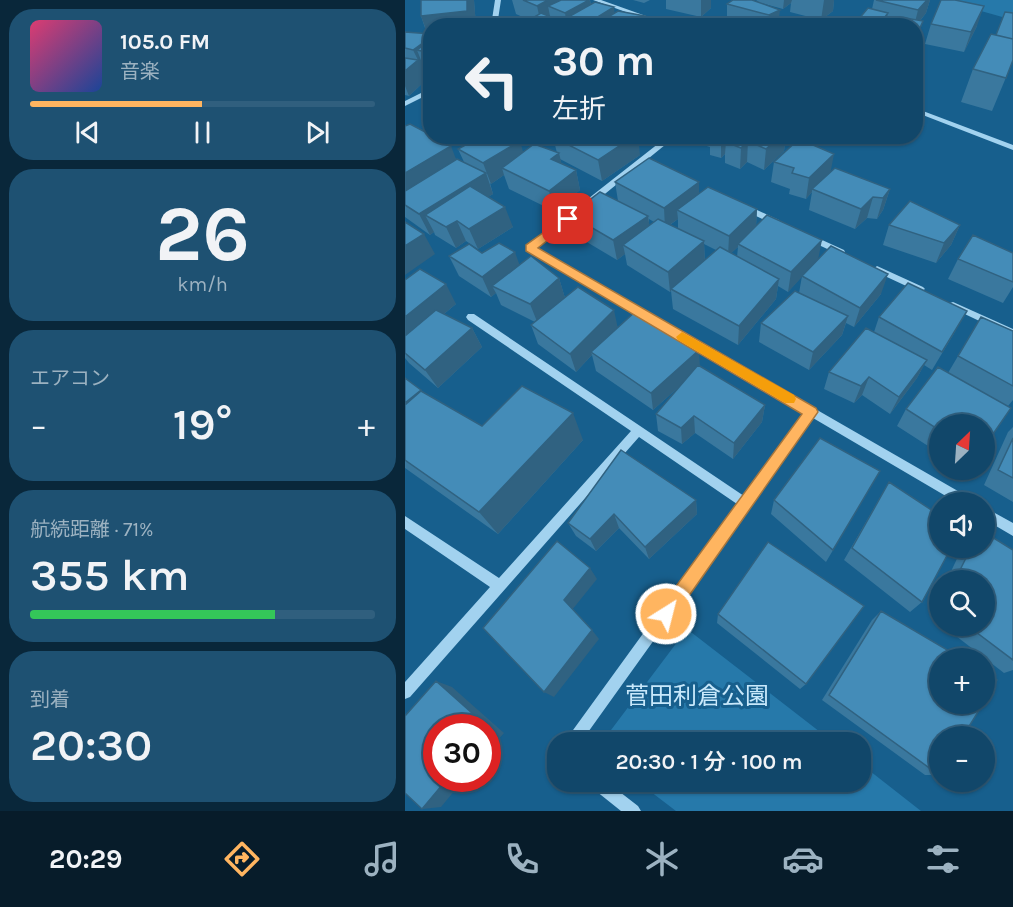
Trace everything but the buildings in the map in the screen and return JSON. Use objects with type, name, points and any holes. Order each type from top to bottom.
[{"type":"street","points":[[495,18],[498,0]]},
{"type":"street","points":[[596,0],[648,18]]},
{"type":"street","points":[[405,104],[423,94]]},
{"type":"street","points":[[923,113],[1013,148]]},
{"type":"street","points":[[663,144],[530,248],[949,492]]},
{"type":"street","points":[[644,159],[654,164]]},
{"type":"street","points":[[739,204],[781,224]]},
{"type":"street","points":[[802,234],[855,259]]},
{"type":"street","points":[[865,264],[929,293]]},
{"type":"street","points":[[939,298],[1013,333]]},
{"type":"street","points":[[471,317],[745,503]]},
{"type":"street","points":[[580,732],[811,412]]},
{"type":"street","points":[[405,692],[638,431]]},
{"type":"street","points":[[995,519],[1013,530]]},
{"type":"street","points":[[405,522],[500,586]]},
{"type":"street","points":[[609,792],[633,811]]},
{"type":"green space","points":[[942,0],[1013,0],[1013,20]]},
{"type":"green space","name":"菅田利倉公園","points":[[687,629],[820,732],[610,732]]},
{"type":"green space","points":[[871,772],[921,811],[676,811],[651,792],[871,792]]},
{"type":"slow traffic","points":[[682,337],[790,399]]},
{"type":"route","points":[[568,219],[530,248],[811,412],[666,614]]}]
